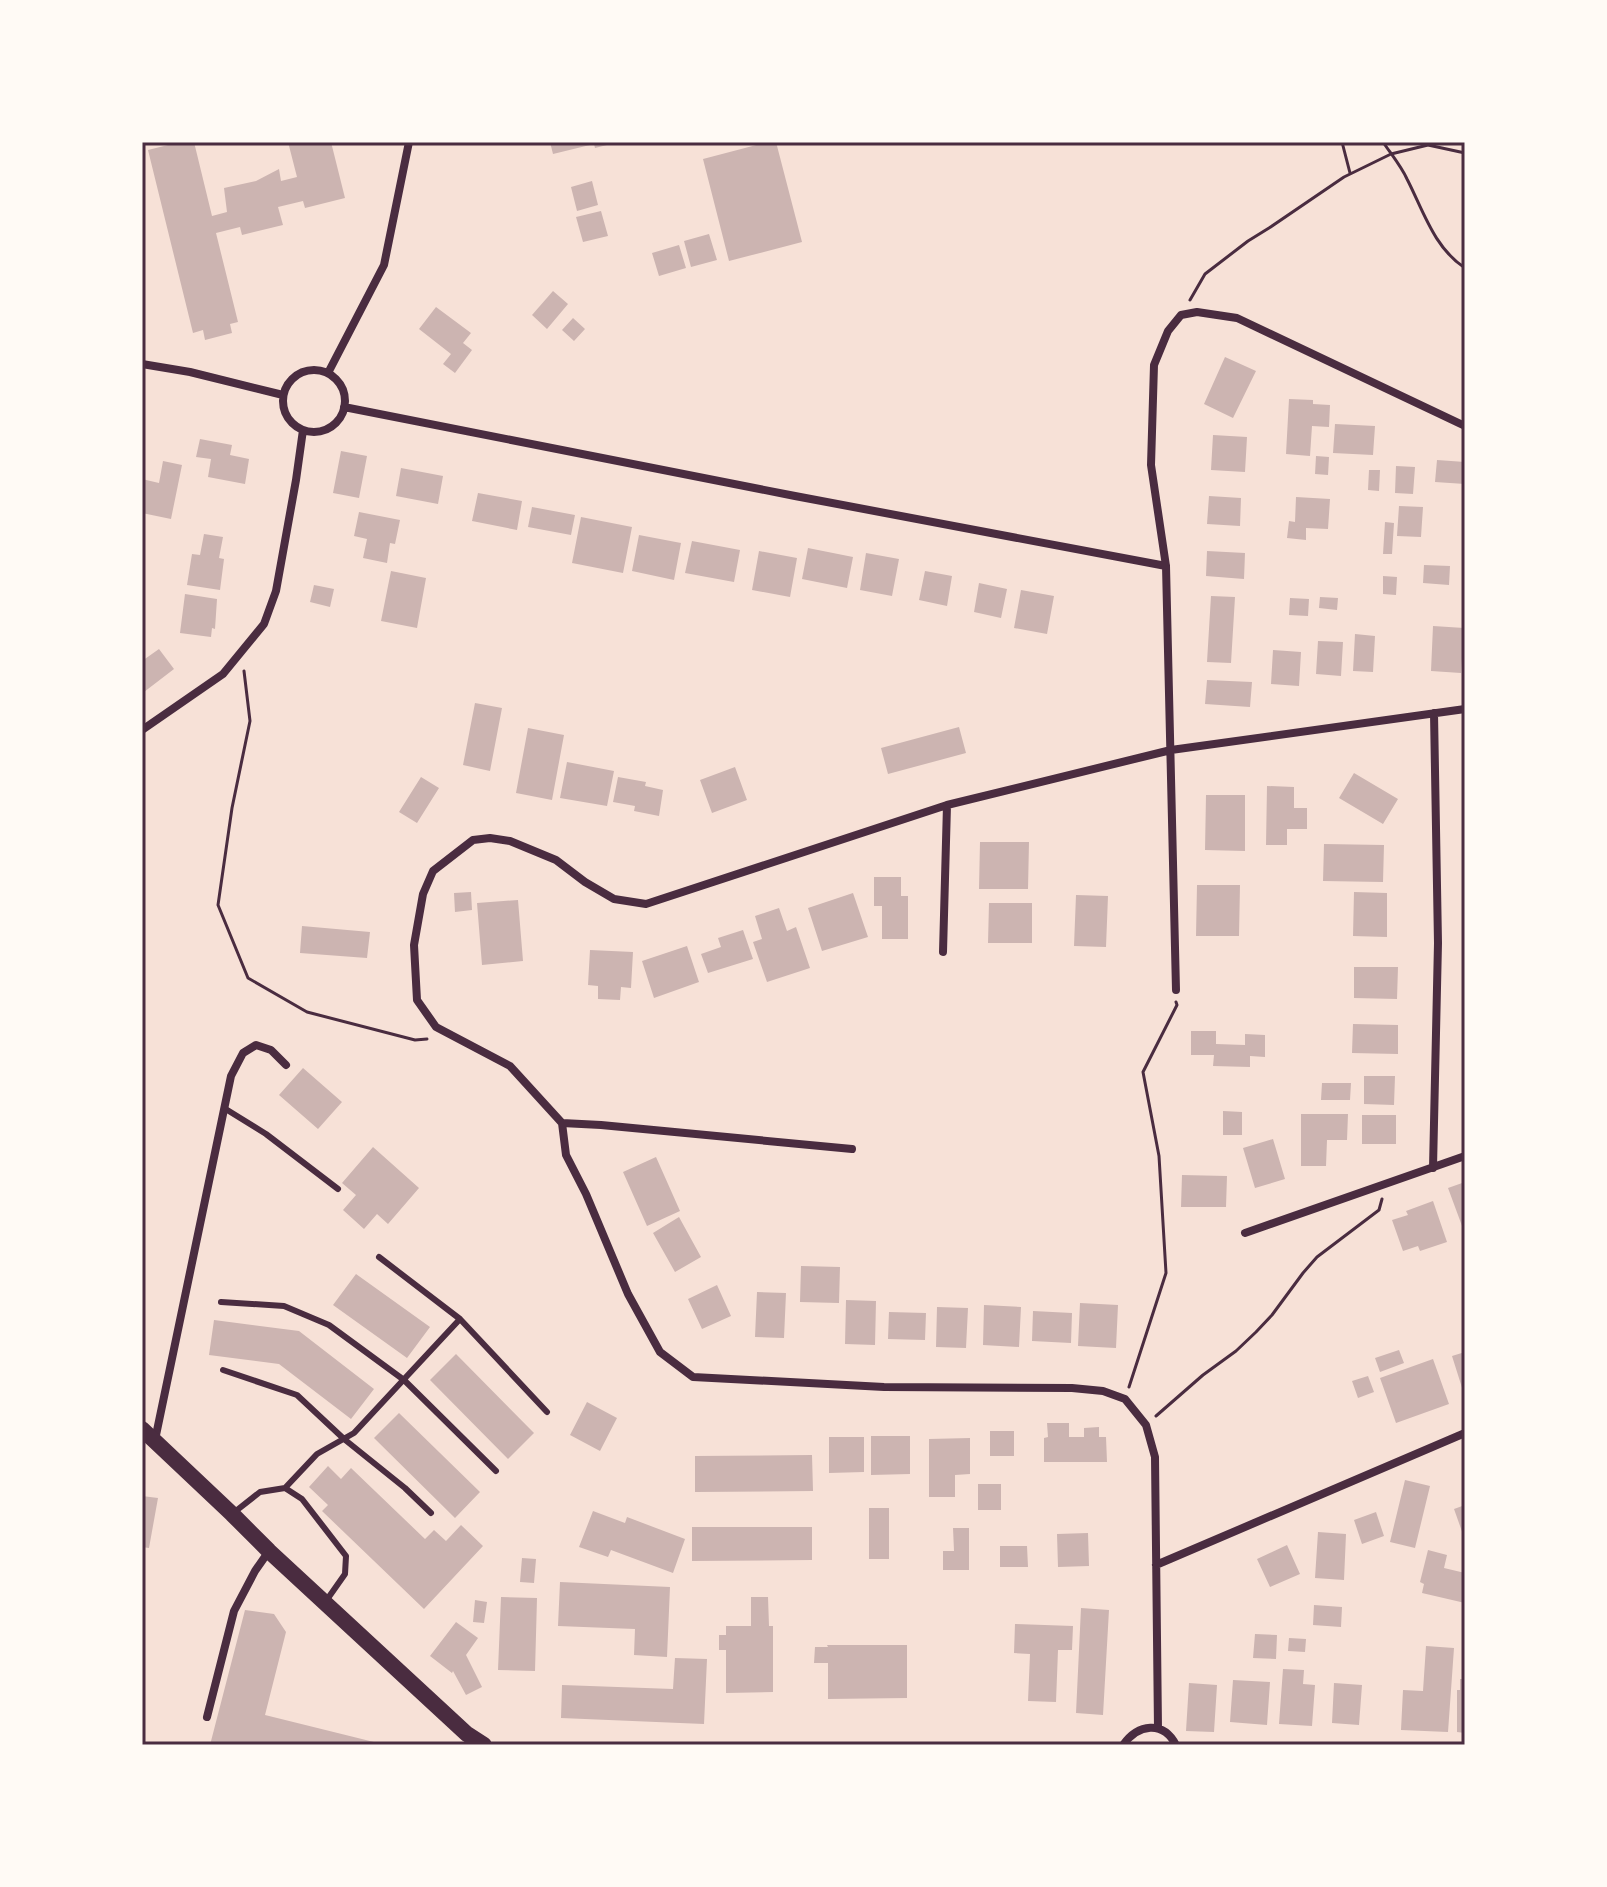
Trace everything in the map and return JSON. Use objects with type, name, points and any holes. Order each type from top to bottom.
[{"type":"main road","points":[[148,1435],[325,1603],[467,1734],[484,1745]]},
{"type":"street","points":[[328,373],[384,265],[409,142]]},
{"type":"street","points":[[1176,990],[1166,566],[1151,465],[1154,365],[1168,331],[1181,315],[1197,312],[1237,318],[1465,426]]},
{"type":"street","points":[[142,364],[190,372],[283,395]]},
{"type":"street","points":[[319,370],[336,379],[342,388],[344,407],[340,417],[324,431],[303,430],[284,412],[283,395],[292,378],[300,373],[319,370]]},
{"type":"street","points":[[344,407],[1166,566]]},
{"type":"street","points":[[142,730],[223,674],[264,624],[276,591],[303,430]]},
{"type":"street","points":[[1158,1728],[1155,1457],[1146,1425],[1125,1399],[1103,1391],[1072,1388],[884,1387],[693,1377],[660,1352],[628,1294],[566,1155],[562,1123],[510,1066],[436,1027],[417,1000],[414,945],[423,894],[433,871],[473,840],[490,838],[510,841],[556,860],[614,899],[646,904],[947,805],[1171,750],[1465,709]]},
{"type":"street","points":[[1433,1168],[1438,943],[1434,713]]},
{"type":"street","points":[[943,952],[947,805]]},
{"type":"street","points":[[148,1435],[231,1076],[243,1053],[256,1045],[271,1050],[286,1065]]},
{"type":"street","points":[[562,1123],[852,1149]]},
{"type":"street","points":[[1245,1233],[1465,1156]]},
{"type":"street","points":[[1156,1565],[1465,1433]]},
{"type":"street","points":[[207,1717],[234,1611],[269,1551]]},
{"type":"street","points":[[1123,1745],[1137,1730],[1147,1728],[1167,1732],[1176,1745]]},
{"type":"lane","points":[[224,1108],[266,1134],[338,1189]]},
{"type":"lane","points":[[379,1257],[460,1319],[547,1412]]},
{"type":"lane","points":[[221,1302],[284,1306],[329,1325],[404,1380],[496,1471]]},
{"type":"lane","points":[[232,1514],[260,1492],[285,1488],[317,1454],[354,1433],[460,1319]]},
{"type":"lane","points":[[223,1370],[297,1395],[431,1513]]},
{"type":"lane","points":[[285,1488],[302,1499],[346,1556],[345,1574],[325,1603]]},
{"type":"path","points":[[1342,142],[1351,174]]},
{"type":"path","points":[[1383,142],[1406,176],[1425,219],[1452,259],[1465,268]]},
{"type":"path","points":[[1181,315],[1205,274],[1248,241],[1351,174],[1391,154],[1428,145],[1465,153]]},
{"type":"path","points":[[242,651],[250,721],[232,808],[218,905],[248,978],[307,1012],[415,1040],[454,1036]]},
{"type":"path","points":[[1125,1399],[1166,1273],[1159,1156],[1143,1072],[1177,1005],[1176,990]]},
{"type":"path","points":[[1146,1425],[1256,1332],[1317,1257],[1379,1210],[1386,1184]]},
{"type":"building","points":[[194,142],[212,216],[227,212],[224,188],[256,181],[279,169],[281,181],[297,177],[288,142],[331,142],[345,198],[305,208],[303,201],[278,207],[283,225],[242,235],[240,227],[216,233],[238,322],[230,324],[232,333],[205,340],[203,330],[193,333],[148,150]]},
{"type":"building","points":[[550,142],[615,143],[595,148],[594,144],[553,154]]},
{"type":"building","points":[[776,142],[802,242],[729,261],[703,159]]},
{"type":"building","points":[[592,181],[598,205],[577,211],[571,187]]},
{"type":"building","points":[[601,211],[608,236],[583,242],[576,217]]},
{"type":"building","points":[[709,234],[717,260],[691,267],[684,241]]},
{"type":"building","points":[[679,245],[686,268],[659,276],[652,253]]},
{"type":"building","points":[[553,291],[568,304],[547,329],[532,315]]},
{"type":"building","points":[[436,307],[471,333],[463,343],[472,350],[455,373],[443,364],[451,354],[419,329]]},
{"type":"building","points":[[573,318],[585,329],[574,341],[562,330]]},
{"type":"building","points":[[1225,357],[1256,371],[1233,418],[1204,404]]},
{"type":"building","points":[[1289,399],[1313,400],[1313,404],[1330,405],[1329,427],[1312,426],[1310,456],[1286,454]]},
{"type":"building","points":[[1335,424],[1375,426],[1373,455],[1333,453]]},
{"type":"building","points":[[1213,435],[1247,437],[1245,472],[1211,470]]},
{"type":"building","points":[[200,439],[232,445],[230,455],[249,459],[245,484],[208,477],[211,459],[196,457]]},
{"type":"building","points":[[341,451],[367,456],[359,498],[333,493]]},
{"type":"building","points":[[1316,456],[1329,457],[1328,475],[1315,474]]},
{"type":"building","points":[[1437,460],[1465,462],[1465,484],[1435,482]]},
{"type":"building","points":[[163,461],[182,465],[171,519],[142,513],[142,479],[159,483]]},
{"type":"building","points":[[1396,466],[1415,467],[1413,494],[1395,493]]},
{"type":"building","points":[[401,468],[443,476],[438,504],[396,496]]},
{"type":"building","points":[[1369,470],[1380,470],[1379,491],[1368,490]]},
{"type":"building","points":[[478,493],[522,501],[517,530],[472,521]]},
{"type":"building","points":[[1209,496],[1241,498],[1240,526],[1207,524]]},
{"type":"building","points":[[1296,497],[1330,499],[1328,529],[1306,528],[1306,540],[1287,538],[1289,521],[1295,522]]},
{"type":"building","points":[[1399,506],[1423,507],[1421,537],[1397,536]]},
{"type":"building","points":[[532,507],[575,515],[571,535],[528,527]]},
{"type":"building","points":[[359,512],[400,520],[395,544],[390,543],[387,563],[363,558],[367,539],[354,536]]},
{"type":"building","points":[[581,517],[632,527],[623,573],[572,563]]},
{"type":"building","points":[[1385,522],[1394,523],[1392,554],[1383,554]]},
{"type":"building","points":[[204,534],[223,537],[219,558],[224,559],[220,590],[187,585],[192,554],[200,555]]},
{"type":"building","points":[[639,535],[681,543],[674,580],[632,571]]},
{"type":"building","points":[[692,541],[740,550],[734,582],[685,573]]},
{"type":"building","points":[[808,548],[853,557],[847,588],[802,579]]},
{"type":"building","points":[[759,551],[797,558],[790,597],[752,590]]},
{"type":"building","points":[[1207,551],[1245,553],[1244,579],[1206,576]]},
{"type":"building","points":[[866,553],[899,559],[892,596],[860,590]]},
{"type":"building","points":[[1424,565],[1450,566],[1449,585],[1423,583]]},
{"type":"building","points":[[391,571],[426,578],[417,628],[381,621]]},
{"type":"building","points":[[925,571],[952,576],[947,606],[919,600]]},
{"type":"building","points":[[1383,576],[1397,577],[1396,595],[1383,594]]},
{"type":"building","points":[[979,583],[1007,589],[1001,618],[974,612]]},
{"type":"building","points":[[314,585],[334,589],[330,607],[310,602]]},
{"type":"building","points":[[1021,590],[1054,596],[1047,634],[1014,628]]},
{"type":"building","points":[[185,594],[217,599],[215,629],[212,628],[211,637],[180,633]]},
{"type":"building","points":[[1211,596],[1235,597],[1231,663],[1207,662]]},
{"type":"building","points":[[1320,597],[1338,598],[1337,610],[1319,608]]},
{"type":"building","points":[[1290,598],[1309,599],[1308,616],[1289,615]]},
{"type":"building","points":[[1433,626],[1464,628],[1461,673],[1431,671]]},
{"type":"building","points":[[1355,634],[1375,636],[1373,672],[1353,671]]},
{"type":"building","points":[[1318,641],[1343,642],[1341,676],[1316,674]]},
{"type":"building","points":[[159,649],[174,669],[144,692],[142,661]]},
{"type":"building","points":[[1273,650],[1301,652],[1299,686],[1271,684]]},
{"type":"building","points":[[1207,680],[1252,682],[1250,707],[1205,704]]},
{"type":"building","points":[[475,703],[502,708],[490,771],[463,765]]},
{"type":"building","points":[[959,727],[966,753],[888,774],[881,748]]},
{"type":"building","points":[[528,728],[564,735],[552,800],[516,793]]},
{"type":"building","points":[[567,762],[614,771],[607,806],[560,798]]},
{"type":"building","points":[[735,767],[747,800],[712,813],[700,780]]},
{"type":"building","points":[[1354,773],[1398,799],[1383,824],[1339,798]]},
{"type":"building","points":[[421,777],[439,788],[417,823],[399,812]]},
{"type":"building","points":[[618,777],[646,782],[645,786],[663,790],[659,816],[634,811],[635,806],[613,802]]},
{"type":"building","points":[[1267,786],[1294,787],[1294,808],[1307,808],[1307,829],[1287,829],[1287,845],[1266,845]]},
{"type":"building","points":[[1206,795],[1245,795],[1245,851],[1205,850]]},
{"type":"building","points":[[980,842],[1029,842],[1028,889],[979,889]]},
{"type":"building","points":[[1324,844],[1384,845],[1383,882],[1323,881]]},
{"type":"building","points":[[874,877],[901,877],[901,896],[908,896],[908,939],[882,939],[882,906],[874,906]]},
{"type":"building","points":[[1197,885],[1240,885],[1239,936],[1196,936]]},
{"type":"building","points":[[471,892],[472,910],[455,912],[454,893]]},
{"type":"building","points":[[1354,892],[1387,893],[1387,937],[1353,936]]},
{"type":"building","points":[[853,893],[868,937],[822,951],[808,908]]},
{"type":"building","points":[[1076,895],[1108,896],[1106,947],[1074,946]]},
{"type":"building","points":[[518,900],[523,961],[482,965],[477,903]]},
{"type":"building","points":[[989,903],[1032,903],[1032,943],[988,943]]},
{"type":"building","points":[[779,908],[787,931],[796,927],[810,968],[767,982],[753,942],[762,939],[755,916]]},
{"type":"building","points":[[302,926],[370,932],[367,958],[300,953]]},
{"type":"building","points":[[743,930],[753,959],[708,973],[701,954],[721,947],[718,938]]},
{"type":"building","points":[[687,946],[699,982],[654,998],[642,961]]},
{"type":"building","points":[[590,950],[633,952],[631,988],[621,987],[620,1000],[598,999],[598,986],[588,985]]},
{"type":"building","points":[[1354,967],[1398,967],[1397,999],[1354,998]]},
{"type":"building","points":[[1353,1024],[1398,1025],[1398,1054],[1352,1053]]},
{"type":"building","points":[[1191,1031],[1216,1031],[1216,1044],[1245,1045],[1245,1034],[1265,1035],[1265,1057],[1250,1056],[1250,1067],[1213,1066],[1214,1055],[1191,1055]]},
{"type":"building","points":[[303,1068],[342,1102],[318,1129],[279,1095]]},
{"type":"building","points":[[1364,1076],[1395,1076],[1394,1105],[1364,1104]]},
{"type":"building","points":[[1322,1083],[1351,1083],[1350,1100],[1321,1100]]},
{"type":"building","points":[[1223,1111],[1242,1112],[1242,1135],[1223,1135]]},
{"type":"building","points":[[1301,1114],[1348,1114],[1347,1140],[1327,1140],[1326,1166],[1301,1166]]},
{"type":"building","points":[[1362,1115],[1396,1115],[1396,1144],[1362,1144]]},
{"type":"building","points":[[1273,1139],[1285,1179],[1255,1188],[1243,1148]]},
{"type":"building","points":[[373,1147],[419,1188],[388,1224],[377,1214],[364,1229],[343,1210],[356,1195],[342,1183]]},
{"type":"building","points":[[656,1157],[680,1211],[647,1226],[623,1172]]},
{"type":"building","points":[[1182,1175],[1227,1176],[1226,1207],[1181,1207]]},
{"type":"building","points":[[1465,1182],[1465,1234],[1448,1188]]},
{"type":"building","points":[[1433,1201],[1447,1242],[1420,1251],[1418,1246],[1403,1251],[1392,1220]]},
{"type":"building","points":[[679,1217],[701,1257],[675,1272],[653,1233]]},
{"type":"building","points":[[801,1266],[840,1267],[839,1303],[800,1302]]},
{"type":"building","points":[[356,1274],[430,1327],[407,1358],[333,1305]]},
{"type":"building","points":[[717,1285],[731,1316],[702,1329],[688,1299]]},
{"type":"building","points":[[757,1292],[786,1293],[784,1338],[755,1337]]},
{"type":"building","points":[[846,1300],[876,1301],[875,1345],[845,1344]]},
{"type":"building","points":[[1080,1303],[1118,1305],[1116,1348],[1078,1346]]},
{"type":"building","points":[[984,1305],[1021,1307],[1019,1347],[983,1345]]},
{"type":"building","points":[[937,1307],[968,1308],[966,1348],[936,1347]]},
{"type":"building","points":[[1033,1311],[1072,1313],[1071,1343],[1032,1341]]},
{"type":"building","points":[[889,1312],[926,1313],[925,1340],[888,1339]]},
{"type":"building","points":[[214,1320],[299,1331],[374,1389],[351,1419],[279,1364],[209,1355]]},
{"type":"building","points":[[1399,1350],[1404,1363],[1380,1372],[1375,1358]]},
{"type":"building","points":[[1465,1352],[1465,1394],[1464,1394],[1452,1356]]},
{"type":"building","points":[[456,1354],[534,1433],[508,1459],[430,1380]]},
{"type":"building","points":[[1433,1359],[1449,1404],[1396,1423],[1380,1378]]},
{"type":"building","points":[[1368,1376],[1374,1392],[1358,1398],[1352,1381]]},
{"type":"building","points":[[587,1402],[617,1418],[600,1451],[570,1435]]},
{"type":"building","points":[[399,1413],[480,1492],[455,1518],[374,1438]]},
{"type":"building","points":[[1047,1423],[1069,1423],[1069,1437],[1084,1437],[1084,1428],[1099,1427],[1099,1437],[1106,1437],[1107,1462],[1044,1462]]},
{"type":"building","points":[[990,1431],[1014,1431],[1014,1456],[990,1456]]},
{"type":"building","points":[[871,1436],[910,1436],[910,1474],[871,1475]]},
{"type":"building","points":[[829,1437],[864,1437],[864,1472],[829,1473]]},
{"type":"building","points":[[970,1438],[970,1474],[955,1475],[955,1497],[929,1497],[929,1439]]},
{"type":"building","points":[[812,1455],[813,1491],[695,1492],[695,1456]]},
{"type":"building","points":[[328,1466],[341,1479],[351,1468],[425,1539],[434,1530],[446,1541],[461,1525],[483,1546],[424,1609],[322,1511],[328,1505],[309,1487]]},
{"type":"building","points":[[1405,1480],[1430,1486],[1415,1548],[1390,1542]]},
{"type":"building","points":[[978,1484],[1001,1484],[1001,1510],[978,1510]]},
{"type":"building","points":[[142,1496],[158,1498],[149,1548],[142,1547]]},
{"type":"building","points":[[1465,1505],[1465,1540],[1454,1509]]},
{"type":"building","points":[[869,1508],[889,1508],[889,1559],[869,1559]]},
{"type":"building","points":[[593,1511],[625,1523],[627,1517],[685,1539],[673,1573],[611,1550],[608,1557],[579,1547]]},
{"type":"building","points":[[1376,1512],[1384,1536],[1362,1544],[1354,1520]]},
{"type":"building","points":[[692,1527],[812,1527],[812,1560],[692,1561]]},
{"type":"building","points":[[953,1528],[969,1528],[969,1570],[943,1570],[943,1551],[954,1551]]},
{"type":"building","points":[[1318,1532],[1346,1534],[1344,1580],[1315,1578]]},
{"type":"building","points":[[1088,1533],[1089,1566],[1058,1567],[1057,1534]]},
{"type":"building","points":[[1287,1545],[1300,1574],[1270,1587],[1257,1559]]},
{"type":"building","points":[[1000,1546],[1027,1546],[1028,1567],[1000,1567]]},
{"type":"building","points":[[1428,1550],[1447,1555],[1444,1568],[1465,1573],[1465,1603],[1422,1593],[1424,1584],[1420,1582]]},
{"type":"building","points":[[522,1558],[536,1559],[534,1583],[520,1582]]},
{"type":"building","points":[[560,1582],[670,1587],[667,1657],[634,1655],[635,1629],[558,1626]]},
{"type":"building","points":[[501,1597],[537,1598],[535,1671],[498,1670]]},
{"type":"building","points":[[751,1597],[768,1597],[769,1626],[773,1626],[773,1692],[726,1693],[726,1650],[719,1650],[719,1635],[726,1635],[726,1626],[751,1626]]},
{"type":"building","points":[[475,1600],[487,1602],[484,1623],[473,1622]]},
{"type":"building","points":[[1314,1605],[1342,1607],[1341,1627],[1313,1625]]},
{"type":"building","points":[[1081,1608],[1109,1610],[1103,1715],[1076,1713]]},
{"type":"building","points":[[245,1610],[274,1614],[286,1632],[265,1715],[386,1745],[210,1745]]},
{"type":"building","points":[[456,1622],[478,1638],[466,1655],[482,1687],[466,1695],[453,1671],[430,1656]]},
{"type":"building","points":[[1015,1624],[1073,1626],[1072,1650],[1058,1650],[1056,1702],[1028,1701],[1030,1654],[1014,1653]]},
{"type":"building","points":[[1255,1634],[1277,1635],[1276,1659],[1253,1658]]},
{"type":"building","points":[[1289,1638],[1306,1639],[1305,1652],[1288,1651]]},
{"type":"building","points":[[907,1645],[907,1698],[828,1699],[828,1663],[814,1663],[815,1647]]},
{"type":"building","points":[[1426,1646],[1454,1648],[1448,1732],[1401,1730],[1403,1690],[1423,1691]]},
{"type":"building","points":[[675,1658],[707,1659],[704,1724],[561,1718],[562,1685],[673,1689]]},
{"type":"building","points":[[1283,1669],[1304,1670],[1303,1684],[1315,1685],[1312,1726],[1279,1724]]},
{"type":"building","points":[[1460,1679],[1465,1679],[1465,1733],[1457,1732]]},
{"type":"building","points":[[1233,1680],[1270,1682],[1267,1725],[1230,1722]]},
{"type":"building","points":[[1189,1683],[1217,1685],[1214,1732],[1186,1731]]},
{"type":"building","points":[[1334,1683],[1362,1685],[1359,1725],[1332,1723]]}]
